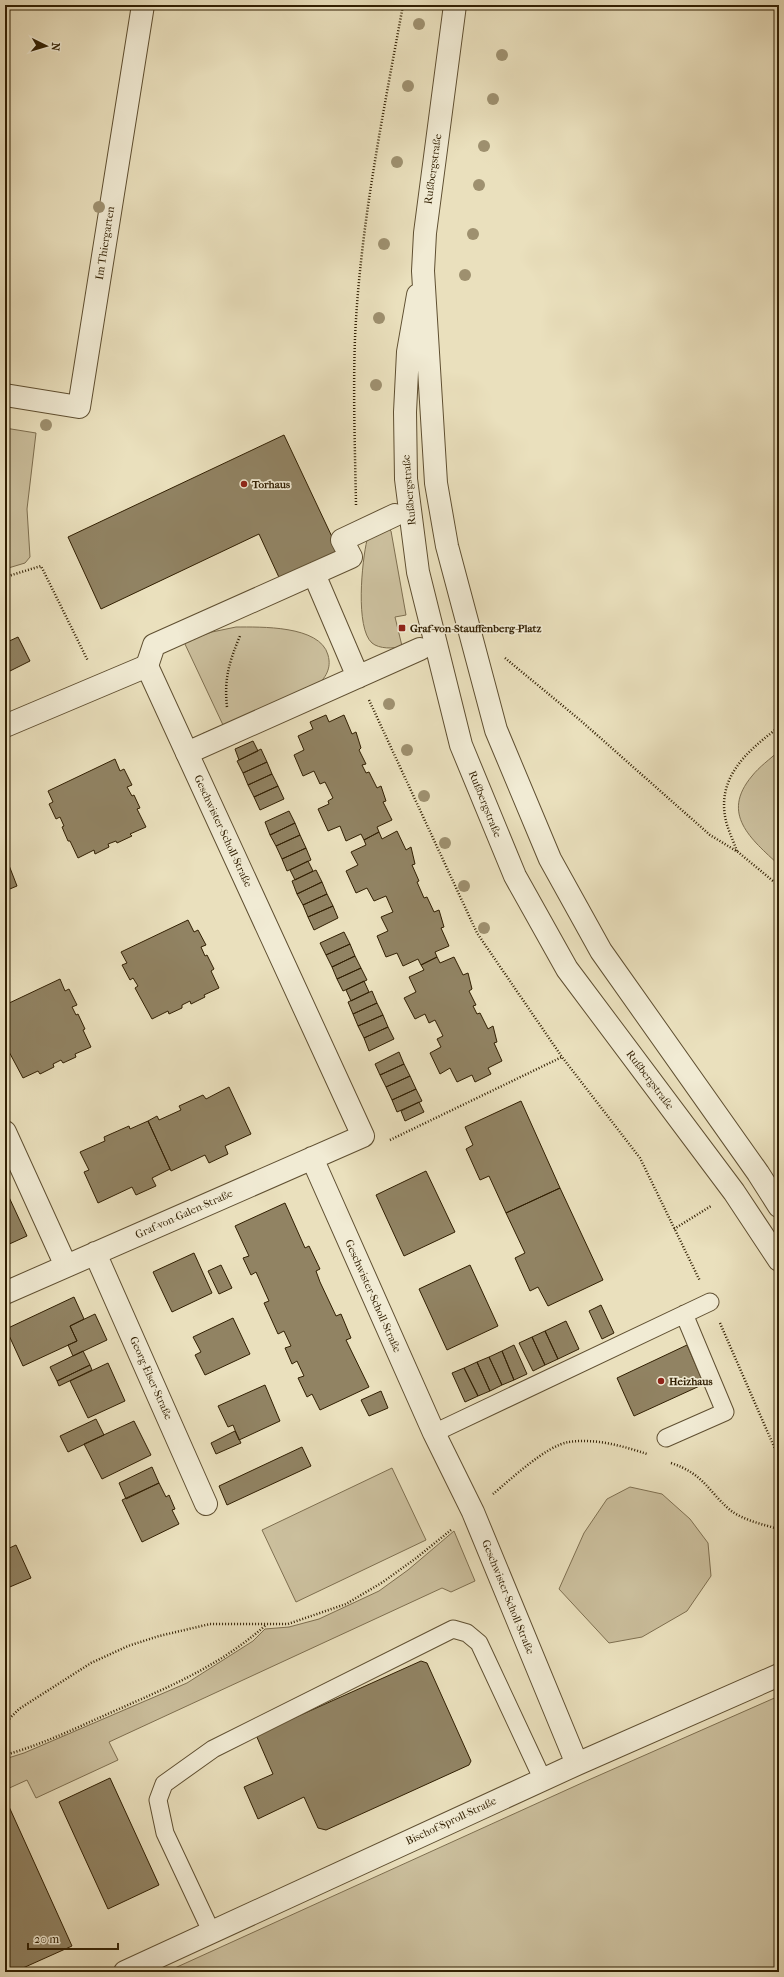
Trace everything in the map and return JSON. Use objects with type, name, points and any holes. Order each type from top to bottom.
[{"type":"street","name":"Im Thiergarten","points":[[5,395],[79,407],[143,5]]},
{"type":"street","name":"Rußbergstraße","points":[[455,5],[448,68],[426,225],[423,270],[436,483],[447,546],[496,730],[554,866],[601,951],[758,1173],[779,1206]]},
{"type":"street","name":"Rußbergstraße","points":[[448,68],[469,5]]},
{"type":"street","name":"Rußbergstraße","points":[[423,270],[412,322],[408,352],[405,412],[406,480],[418,572],[461,745],[515,876],[567,969],[734,1192],[779,1260]]},
{"type":"street","points":[[5,726],[147,666],[154,645],[350,557],[342,540],[395,515]]},
{"type":"street","points":[[314,574],[358,677]]},
{"type":"street","points":[[187,753],[237,732],[420,649]]},
{"type":"street","name":"Geschwister-Scholl-Straße","points":[[147,666],[363,1136]]},
{"type":"street","points":[[5,1132],[66,1266]]},
{"type":"street","name":"Graf-von-Galen-Straße","points":[[5,1293],[363,1136]]},
{"type":"street","name":"Geschwister-Scholl-Straße","points":[[312,1158],[434,1433],[473,1512],[576,1764]]},
{"type":"street","name":"Georg-Elser-Straße","points":[[95,1253],[206,1504]]},
{"type":"street","name":"Bischof-Sproll-Straße","points":[[125,1972],[211,1931],[576,1764],[779,1675]]},
{"type":"lane","points":[[434,1433],[710,1302]]},
{"type":"lane","points":[[666,1438],[726,1412],[684,1314]]},
{"type":"lane","points":[[211,1931],[165,1833],[158,1800],[164,1784],[213,1749],[453,1629],[467,1633],[479,1643],[542,1780]]},
{"type":"path","points":[[364,530],[356,510],[355,338],[361,272],[376,151],[403,5]]},
{"type":"path","points":[[5,568],[6,577],[41,566],[101,685]]},
{"type":"path","points":[[236,608],[240,627],[240,636],[227,672],[225,691],[227,708],[237,732]]},
{"type":"path","points":[[477,658],[488,653],[500,655],[580,720],[710,835],[738,852],[779,886]]},
{"type":"path","points":[[358,677],[477,933],[562,1057],[640,1158],[710,1302],[779,1458]]},
{"type":"path","points":[[738,852],[727,824],[725,801],[730,775],[754,746],[779,727]]},
{"type":"path","points":[[363,1136],[378,1146],[562,1057]]},
{"type":"path","points":[[5,1723],[19,1709],[91,1663],[128,1646],[159,1636],[210,1624],[288,1624],[346,1604],[383,1582],[415,1559],[539,1456],[568,1442],[594,1441],[631,1449],[652,1456]]},
{"type":"path","points":[[666,1461],[687,1468],[707,1484],[731,1510],[751,1520],[779,1529]]},
{"type":"path","points":[[5,1755],[88,1722],[191,1677],[243,1645],[266,1625]]},
{"type":"shaded area","points":[[5,428],[36,433],[27,509],[30,557],[25,563],[5,569]]},
{"type":"shaded area","points":[[388,528],[391,531],[406,615],[395,617],[402,646],[395,648],[382,647],[372,643],[363,624],[361,594],[363,563],[367,540]]},
{"type":"shaded area","points":[[236,627],[274,628],[302,633],[314,638],[323,645],[328,655],[329,665],[327,673],[316,687],[202,734],[223,725],[184,642],[212,632]]},
{"type":"shaded area","points":[[779,751],[779,865],[758,845],[743,825],[739,814],[739,802],[743,790],[752,776],[761,766]]},
{"type":"shaded area","points":[[392,1468],[426,1540],[296,1602],[262,1530]]},
{"type":"shaded area","points":[[630,1487],[662,1494],[690,1519],[708,1543],[711,1576],[687,1611],[642,1637],[609,1643],[559,1589],[584,1533],[607,1499]]},
{"type":"shaded area","points":[[454,1531],[475,1581],[451,1592],[442,1588],[109,1742],[118,1760],[36,1798],[27,1780],[5,1790],[5,1759],[24,1753],[187,1683],[253,1641],[265,1629],[289,1627],[319,1619],[379,1591],[408,1570]]},
{"type":"shaded area","points":[[779,1696],[779,1972],[166,1972],[584,1782]]},
{"type":"building","name":"Torhaus","points":[[284,435],[342,558],[283,586],[259,534],[101,609],[68,537]]},
{"type":"building","points":[[18,637],[30,661],[6,673],[5,643]]},
{"type":"building","points":[[326,715],[329,722],[344,715],[352,734],[356,732],[361,748],[359,750],[366,764],[362,765],[366,773],[369,772],[377,788],[381,786],[386,801],[383,802],[392,820],[377,827],[379,832],[364,840],[361,834],[346,841],[340,826],[328,831],[318,809],[329,804],[328,801],[333,798],[325,782],[320,784],[314,771],[303,776],[294,755],[304,750],[298,736],[313,729],[310,722]]},
{"type":"building","points":[[253,741],[258,751],[239,760],[235,749]]},
{"type":"building","points":[[261,749],[267,762],[243,773],[237,761]]},
{"type":"building","points":[[115,759],[120,771],[124,769],[132,785],[127,787],[132,796],[134,795],[140,808],[137,809],[146,827],[130,834],[132,836],[117,843],[116,841],[108,844],[109,847],[95,854],[94,850],[78,858],[70,841],[68,841],[62,827],[64,826],[60,817],[56,819],[49,804],[53,802],[48,791]]},
{"type":"building","points":[[267,762],[272,774],[248,785],[243,773]]},
{"type":"building","points":[[272,774],[278,786],[254,797],[248,785]]},
{"type":"building","points":[[278,786],[284,799],[260,810],[254,797]]},
{"type":"building","points":[[289,811],[295,823],[270,835],[265,822]]},
{"type":"building","points":[[295,823],[300,835],[276,846],[270,835]]},
{"type":"building","points":[[397,831],[406,850],[411,847],[415,864],[412,865],[419,881],[417,882],[424,898],[427,897],[434,912],[439,910],[444,927],[441,928],[449,946],[435,952],[437,957],[421,965],[418,959],[403,966],[397,953],[386,957],[377,936],[388,931],[381,917],[393,912],[386,896],[374,901],[367,888],[356,893],[346,871],[358,865],[351,852],[366,845],[364,840],[379,832],[382,839]]},
{"type":"building","points":[[300,835],[306,848],[282,859],[276,846]]},
{"type":"building","points":[[306,848],[311,860],[287,871],[282,859]]},
{"type":"building","points":[[5,855],[17,886],[5,891]]},
{"type":"building","points":[[308,861],[313,871],[295,880],[290,870]]},
{"type":"building","points":[[316,870],[322,882],[297,894],[292,881]]},
{"type":"building","points":[[322,882],[327,894],[303,905],[297,894]]},
{"type":"building","points":[[327,894],[333,906],[308,917],[303,905]]},
{"type":"building","points":[[333,906],[338,918],[314,930],[308,917]]},
{"type":"building","points":[[188,920],[194,932],[198,930],[206,945],[201,947],[214,969],[211,971],[219,988],[204,995],[205,997],[191,1004],[190,1001],[182,1005],[182,1008],[169,1014],[168,1011],[152,1019],[135,988],[138,986],[133,978],[130,980],[122,965],[127,963],[121,952]]},
{"type":"building","points":[[344,932],[350,944],[326,955],[320,943]]},
{"type":"building","points":[[350,944],[355,956],[332,967],[326,955]]},
{"type":"building","points":[[355,956],[361,968],[337,979],[332,967]]},
{"type":"building","points":[[437,957],[440,963],[454,957],[463,975],[468,973],[472,989],[469,991],[476,1005],[473,1006],[477,1014],[480,1013],[488,1029],[493,1026],[497,1042],[494,1043],[502,1061],[488,1068],[491,1074],[475,1082],[472,1075],[457,1082],[450,1068],[440,1074],[430,1053],[441,1047],[437,1039],[443,1036],[435,1020],[429,1023],[425,1014],[415,1019],[404,998],[416,992],[409,977],[424,970],[421,965]]},
{"type":"building","points":[[361,968],[367,980],[343,991],[337,979]]},
{"type":"building","points":[[60,979],[65,991],[69,989],[77,1005],[72,1007],[76,1015],[78,1014],[85,1029],[83,1030],[91,1047],[75,1054],[76,1057],[63,1063],[61,1060],[53,1064],[54,1067],[40,1074],[38,1071],[23,1078],[7,1048],[9,1046],[5,1039],[5,1005]]},
{"type":"building","points":[[364,981],[369,992],[351,1001],[346,990]]},
{"type":"building","points":[[372,991],[377,1003],[353,1014],[348,1002]]},
{"type":"building","points":[[377,1003],[383,1015],[358,1026],[353,1014]]},
{"type":"building","points":[[383,1015],[388,1027],[364,1038],[358,1026]]},
{"type":"building","points":[[388,1027],[394,1039],[369,1051],[364,1038]]},
{"type":"building","points":[[399,1052],[404,1064],[380,1075],[375,1064]]},
{"type":"building","points":[[404,1064],[410,1076],[386,1087],[380,1075]]},
{"type":"building","points":[[410,1076],[416,1089],[392,1100],[386,1087]]},
{"type":"building","points":[[229,1087],[251,1134],[225,1146],[228,1154],[209,1163],[205,1155],[171,1171],[148,1121],[157,1116],[159,1120],[181,1110],[179,1106],[203,1095],[206,1099]]},
{"type":"building","points":[[416,1089],[422,1101],[397,1112],[392,1100]]},
{"type":"building","points":[[521,1101],[560,1188],[506,1213],[489,1176],[480,1180],[466,1149],[473,1145],[465,1127]]},
{"type":"building","points":[[419,1102],[424,1112],[405,1121],[401,1111]]},
{"type":"building","points":[[148,1121],[170,1169],[152,1178],[156,1186],[136,1195],[132,1187],[98,1203],[84,1172],[89,1170],[80,1152],[105,1141],[104,1137],[129,1126],[130,1129]]},
{"type":"building","points":[[426,1171],[455,1232],[404,1256],[376,1195]]},
{"type":"building","points":[[560,1188],[603,1280],[548,1306],[538,1287],[530,1291],[515,1258],[525,1253],[506,1213]]},
{"type":"building","points":[[8,1195],[27,1236],[5,1246],[5,1197]]},
{"type":"building","points":[[285,1203],[305,1248],[309,1246],[320,1269],[316,1271],[336,1316],[341,1314],[351,1338],[346,1340],[369,1387],[320,1410],[312,1394],[307,1397],[298,1378],[304,1376],[297,1361],[292,1364],[285,1348],[291,1346],[284,1331],[278,1334],[264,1303],[269,1301],[256,1272],[251,1275],[243,1258],[249,1256],[235,1226]]},
{"type":"building","points":[[194,1253],[212,1293],[172,1312],[153,1272]]},
{"type":"building","points":[[221,1265],[232,1288],[219,1294],[208,1271]]},
{"type":"building","points":[[470,1265],[498,1326],[447,1350],[419,1289]]},
{"type":"building","points":[[74,1297],[84,1319],[70,1326],[77,1341],[23,1366],[6,1329]]},
{"type":"building","points":[[601,1305],[614,1333],[602,1339],[589,1311]]},
{"type":"building","points":[[95,1314],[107,1340],[73,1356],[68,1345],[77,1341],[70,1326]]},
{"type":"building","points":[[233,1318],[250,1354],[205,1375],[195,1355],[201,1352],[193,1337]]},
{"type":"building","points":[[566,1321],[579,1349],[558,1359],[545,1331]]},
{"type":"building","points":[[545,1331],[558,1359],[545,1365],[532,1337]]},
{"type":"building","points":[[532,1337],[545,1365],[533,1371],[519,1343]]},
{"type":"building","points":[[514,1345],[527,1374],[514,1380],[502,1351]]},
{"type":"building","name":"Heizhaus","points":[[687,1345],[704,1384],[634,1416],[617,1378]]},
{"type":"building","points":[[83,1351],[90,1365],[57,1381],[50,1367]]},
{"type":"building","points":[[502,1351],[514,1380],[502,1385],[489,1357]]},
{"type":"building","points":[[489,1357],[502,1385],[490,1391],[477,1362]]},
{"type":"building","points":[[477,1362],[490,1391],[478,1396],[464,1368]]},
{"type":"building","points":[[108,1363],[125,1401],[88,1418],[70,1381]]},
{"type":"building","points":[[90,1365],[92,1370],[59,1386],[57,1381]]},
{"type":"building","points":[[464,1368],[478,1396],[465,1402],[452,1373]]},
{"type":"building","points":[[265,1385],[280,1421],[239,1440],[233,1425],[228,1427],[218,1406]]},
{"type":"building","points":[[381,1391],[388,1408],[369,1416],[361,1400]]},
{"type":"building","points":[[96,1419],[104,1435],[68,1452],[60,1436]]},
{"type":"building","points":[[134,1421],[151,1455],[102,1479],[84,1444]]},
{"type":"building","points":[[235,1431],[241,1443],[216,1454],[211,1443]]},
{"type":"building","points":[[302,1447],[311,1466],[227,1505],[219,1486]]},
{"type":"building","points":[[152,1467],[159,1483],[126,1499],[119,1483]]},
{"type":"building","points":[[159,1483],[166,1497],[169,1495],[175,1509],[172,1510],[179,1524],[142,1542],[122,1500]]},
{"type":"building","points":[[16,1545],[31,1578],[5,1589],[5,1550]]},
{"type":"building","points":[[421,1661],[427,1663],[471,1761],[469,1765],[326,1830],[318,1828],[304,1797],[258,1819],[244,1787],[273,1774],[256,1735]]},
{"type":"building","points":[[110,1778],[159,1885],[108,1909],[59,1802]]},
{"type":"building","points":[[6,1800],[72,1946],[14,1972],[5,1972]]},
{"type":"place","name":"Torhaus","points":[[244,484]]},
{"type":"place","name":"Graf-von-Stauffenberg-Platz","points":[[402,628]]},
{"type":"place","name":"Heizhaus","points":[[661,1381]]}]
